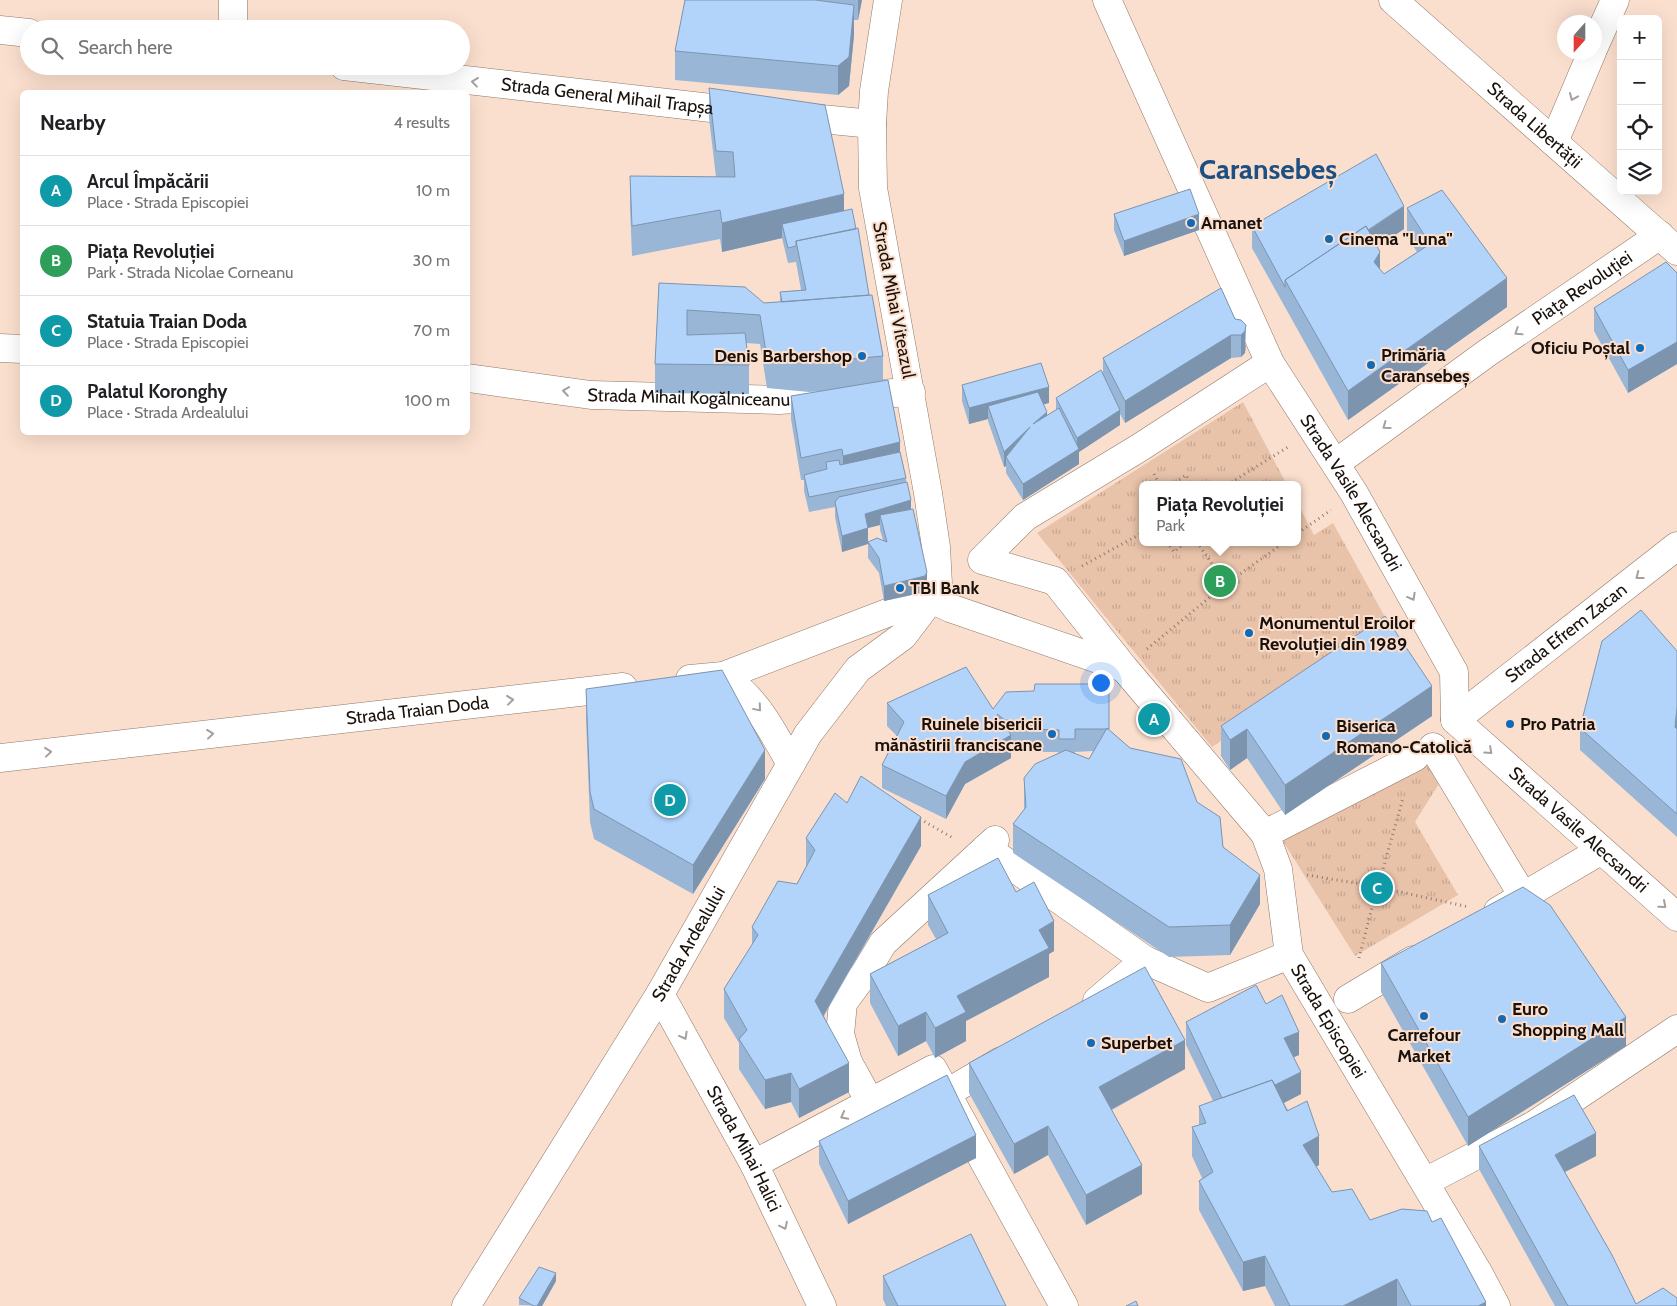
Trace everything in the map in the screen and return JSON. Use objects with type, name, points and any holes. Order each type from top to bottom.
[{"type":"street","points":[[233,0],[233,20]]},
{"type":"street","name":"Strada Mihai Viteazul","points":[[888,0],[874,91],[872,124],[873,188],[911,392],[936,547],[938,584],[931,599]]},
{"type":"street","name":"Strada Vasile Alecsandri","points":[[1107,0],[1270,363],[1354,493],[1454,672],[1455,720],[1600,851],[1677,917]]},
{"type":"street","name":"Strada Libertății","points":[[1393,0],[1668,243]]},
{"type":"street","points":[[1602,29],[1615,0]]},
{"type":"street","points":[[0,30],[20,32]]},
{"type":"street","points":[[1554,142],[1589,60]]},
{"type":"street","name":"Strada General Mihail Trapșa","points":[[420,75],[641,101],[872,124]]},
{"type":"street","name":"Piața Revoluției","points":[[1336,463],[1487,353],[1668,243]]},
{"type":"street","points":[[0,348],[20,349]]},
{"type":"street","points":[[1055,581],[982,560],[1025,517],[1139,448],[1270,363]]},
{"type":"street","name":"Strada Mihail Kogălniceanu","points":[[470,378],[591,395],[779,400],[911,392]]},
{"type":"street","name":"Strada Efrem Zacan","points":[[1455,720],[1677,546]]},
{"type":"street","name":"Strada Episcopiei","points":[[1055,581],[1124,668],[1265,834],[1278,869],[1289,955],[1425,1182],[1496,1306]]},
{"type":"street","name":"Strada Traian Doda","points":[[0,758],[722,676],[894,610],[916,592],[931,599]]},
{"type":"street","points":[[931,599],[950,608],[1124,668]]},
{"type":"street","name":"Strada Ardealului","points":[[466,1306],[660,994],[808,734],[858,669],[903,636],[931,599]]},
{"type":"street","points":[[722,676],[742,689],[764,715],[791,764]]},
{"type":"street","points":[[1265,834],[1424,752],[1523,896]]},
{"type":"street","points":[[870,1102],[848,1062],[840,1034],[843,1003],[865,973],[883,943],[943,890],[987,847],[1146,960],[1208,988],[1289,955]]},
{"type":"street","points":[[1486,918],[1600,851]]},
{"type":"street","points":[[1348,999],[1437,947]]},
{"type":"street","points":[[1083,1012],[1146,960]]},
{"type":"street","name":"Strada Mihai Halici","points":[[660,994],[754,1164],[822,1306]]},
{"type":"street","points":[[1425,1182],[1534,1124],[1677,1029]]},
{"type":"street","points":[[947,1093],[1021,1049]]},
{"type":"street","points":[[754,1164],[933,1069],[1064,1306]]},
{"type":"path","points":[[1233,481],[1314,431]]},
{"type":"path","points":[[1177,481],[1186,475],[1189,481]]},
{"type":"path","points":[[1301,531],[1354,493]]},
{"type":"path","points":[[1055,581],[1139,535]]},
{"type":"path","points":[[1170,546],[1174,552],[1181,546]]},
{"type":"path","points":[[1200,546],[1226,584]]},
{"type":"path","points":[[1124,668],[1226,584],[1279,546]]},
{"type":"path","points":[[1278,869],[1373,886],[1379,883],[1424,752]]},
{"type":"path","points":[[912,814],[987,847]]},
{"type":"path","points":[[1379,883],[1382,888],[1486,918]]},
{"type":"path","points":[[1373,886],[1376,892],[1382,888]]},
{"type":"green space","points":[[1243,402],[1285,481],[1139,481],[1139,546],[1301,546],[1301,510],[1314,535],[1333,523],[1390,626],[1212,747],[1037,533]]},
{"type":"green space","points":[[1426,758],[1440,782],[1415,822],[1458,895],[1355,956],[1281,838]]},
{"type":"building","points":[[685,0],[815,0],[854,5],[849,57],[838,66],[675,51]]},
{"type":"building","points":[[709,88],[825,105],[844,194],[722,223],[720,210],[632,226],[630,176],[735,177],[733,152],[716,151]]},
{"type":"building","points":[[1376,154],[1404,206],[1368,230],[1366,226],[1285,280],[1285,287],[1252,226]]},
{"type":"building","points":[[1190,189],[1199,214],[1124,241],[1114,214]]},
{"type":"building","name":"Primăria Caransebeș","points":[[1442,190],[1507,278],[1348,391],[1285,280],[1366,226],[1380,252],[1374,262],[1384,274],[1430,244],[1407,208]]},
{"type":"building","points":[[852,209],[856,229],[796,241],[796,246],[788,248],[782,224]]},
{"type":"building","points":[[858,228],[869,295],[782,302],[780,292],[806,290],[796,241]]},
{"type":"building","name":"Oficiu Poștal","points":[[1666,262],[1677,273],[1677,342],[1628,370],[1594,308]]},
{"type":"building","points":[[659,283],[745,287],[764,303],[872,295],[883,356],[809,363],[767,358],[760,315],[687,310],[687,335],[745,333],[749,365],[655,364]]},
{"type":"building","points":[[1221,288],[1235,319],[1241,320],[1246,325],[1245,331],[1241,335],[1231,335],[1125,401],[1103,358]]},
{"type":"building","points":[[1041,363],[1049,387],[969,408],[962,385]]},
{"type":"building","points":[[1101,370],[1120,410],[1077,438],[1056,398]]},
{"type":"building","points":[[888,380],[900,442],[843,456],[842,449],[801,458],[791,396]]},
{"type":"building","points":[[1038,392],[1047,412],[1033,424],[1059,408],[1079,449],[1023,484],[1006,457],[1030,427],[1004,452],[988,406]]},
{"type":"building","points":[[900,452],[906,478],[809,497],[804,475],[827,469],[826,462],[839,460],[840,465]]},
{"type":"building","points":[[907,482],[911,500],[865,514],[868,528],[842,536],[835,502],[839,497]]},
{"type":"building","points":[[913,509],[927,572],[925,576],[884,586],[879,558],[868,542],[877,538],[887,542],[880,515]]},
{"type":"building","points":[[1641,610],[1677,651],[1675,727],[1677,729],[1677,814],[1580,728],[1602,641]]},
{"type":"building","name":"Biserica Romano-Catolică","points":[[1385,616],[1432,686],[1285,785],[1247,729],[1230,740],[1221,726]]},
{"type":"building","points":[[966,667],[993,709],[1006,692],[1034,691],[1035,684],[1109,684],[1109,729],[1075,729],[1075,739],[1059,739],[1059,730],[1032,729],[1030,721],[1005,720],[997,714],[1011,735],[965,762],[946,796],[882,765],[904,722],[887,703]]},
{"type":"building","points":[[722,670],[765,750],[693,865],[594,809],[590,792],[586,689]]},
{"type":"building","points":[[1107,728],[1130,748],[1181,759],[1197,802],[1220,817],[1223,847],[1260,875],[1230,925],[1169,927],[1013,824],[1026,807],[1024,778],[1035,764],[1066,750],[1089,759]]},
{"type":"building","points":[[861,776],[921,817],[815,1001],[849,1063],[799,1089],[791,1073],[765,1080],[739,1039],[747,1030],[724,989],[758,935],[752,927],[778,881],[797,884],[815,850],[806,838],[835,793],[847,803]]},
{"type":"building","points":[[998,858],[1016,892],[1034,882],[1054,921],[1039,930],[1049,948],[957,996],[966,1012],[935,1028],[926,1012],[898,1026],[870,974],[948,933],[928,895]]},
{"type":"building","name":"Euro Shopping Mall","points":[[1523,887],[1550,905],[1626,1017],[1468,1117],[1381,963]]},
{"type":"building","points":[[1145,967],[1185,1040],[1099,1087],[1142,1165],[1086,1195],[1048,1126],[1014,1144],[969,1063]]},
{"type":"building","points":[[1256,985],[1266,1004],[1282,995],[1299,1032],[1284,1038],[1301,1072],[1275,1085],[1272,1080],[1222,1098],[1186,1022]]},
{"type":"building","points":[[947,1075],[976,1135],[848,1201],[819,1141]]},
{"type":"building","points":[[1272,1080],[1287,1111],[1307,1101],[1319,1136],[1303,1145],[1332,1192],[1352,1189],[1370,1220],[1402,1209],[1427,1211],[1432,1222],[1441,1218],[1486,1302],[1478,1306],[1411,1306],[1397,1279],[1343,1306],[1290,1306],[1265,1256],[1243,1262],[1199,1181],[1213,1172],[1192,1127],[1206,1123],[1199,1106]]},
{"type":"building","points":[[1574,1095],[1596,1133],[1555,1155],[1612,1255],[1636,1304],[1663,1288],[1677,1298],[1677,1306],[1568,1306],[1479,1146]]},
{"type":"building","points":[[971,1234],[1006,1306],[898,1306],[883,1276]]},
{"type":"building","points":[[539,1267],[556,1273],[537,1306],[534,1306],[519,1298]]},
{"type":"building","points":[[1136,1301],[1138,1306],[1126,1306]]},
{"type":"place","name":"Amanet","points":[[1191,223]]},
{"type":"place","name":"Cinema \"Luna\"","points":[[1329,239]]},
{"type":"place","name":"Oficiu Poștal","points":[[1640,348]]},
{"type":"place","name":"Denis Barbershop","points":[[862,356]]},
{"type":"place","name":"Primăria Caransebeș","points":[[1371,365]]},
{"type":"place","name":"Piața Revoluției","points":[[1220,581]]},
{"type":"place","name":"TBI Bank","points":[[900,588]]},
{"type":"place","name":"Monumentul Eroilor Revoluției din 1989","points":[[1249,633]]},
{"type":"place","name":"Arcul Împăcării","points":[[1154,719]]},
{"type":"place","name":"Pro Patria","points":[[1510,724]]},
{"type":"place","name":"Ruinele bisericii mănăstirii franciscane","points":[[1052,734]]},
{"type":"place","name":"Biserica Romano-Catolică","points":[[1326,736]]},
{"type":"place","name":"Palatul Koronghy","points":[[670,800]]},
{"type":"place","name":"Statuia Traian Doda","points":[[1377,888]]},
{"type":"place","name":"Carrefour Market","points":[[1424,1016]]},
{"type":"place","name":"Euro Shopping Mall","points":[[1502,1019]]},
{"type":"place","name":"Superbet","points":[[1091,1043]]},
{"type":"district","name":"Caransebeș","points":[[1268,169]]}]
